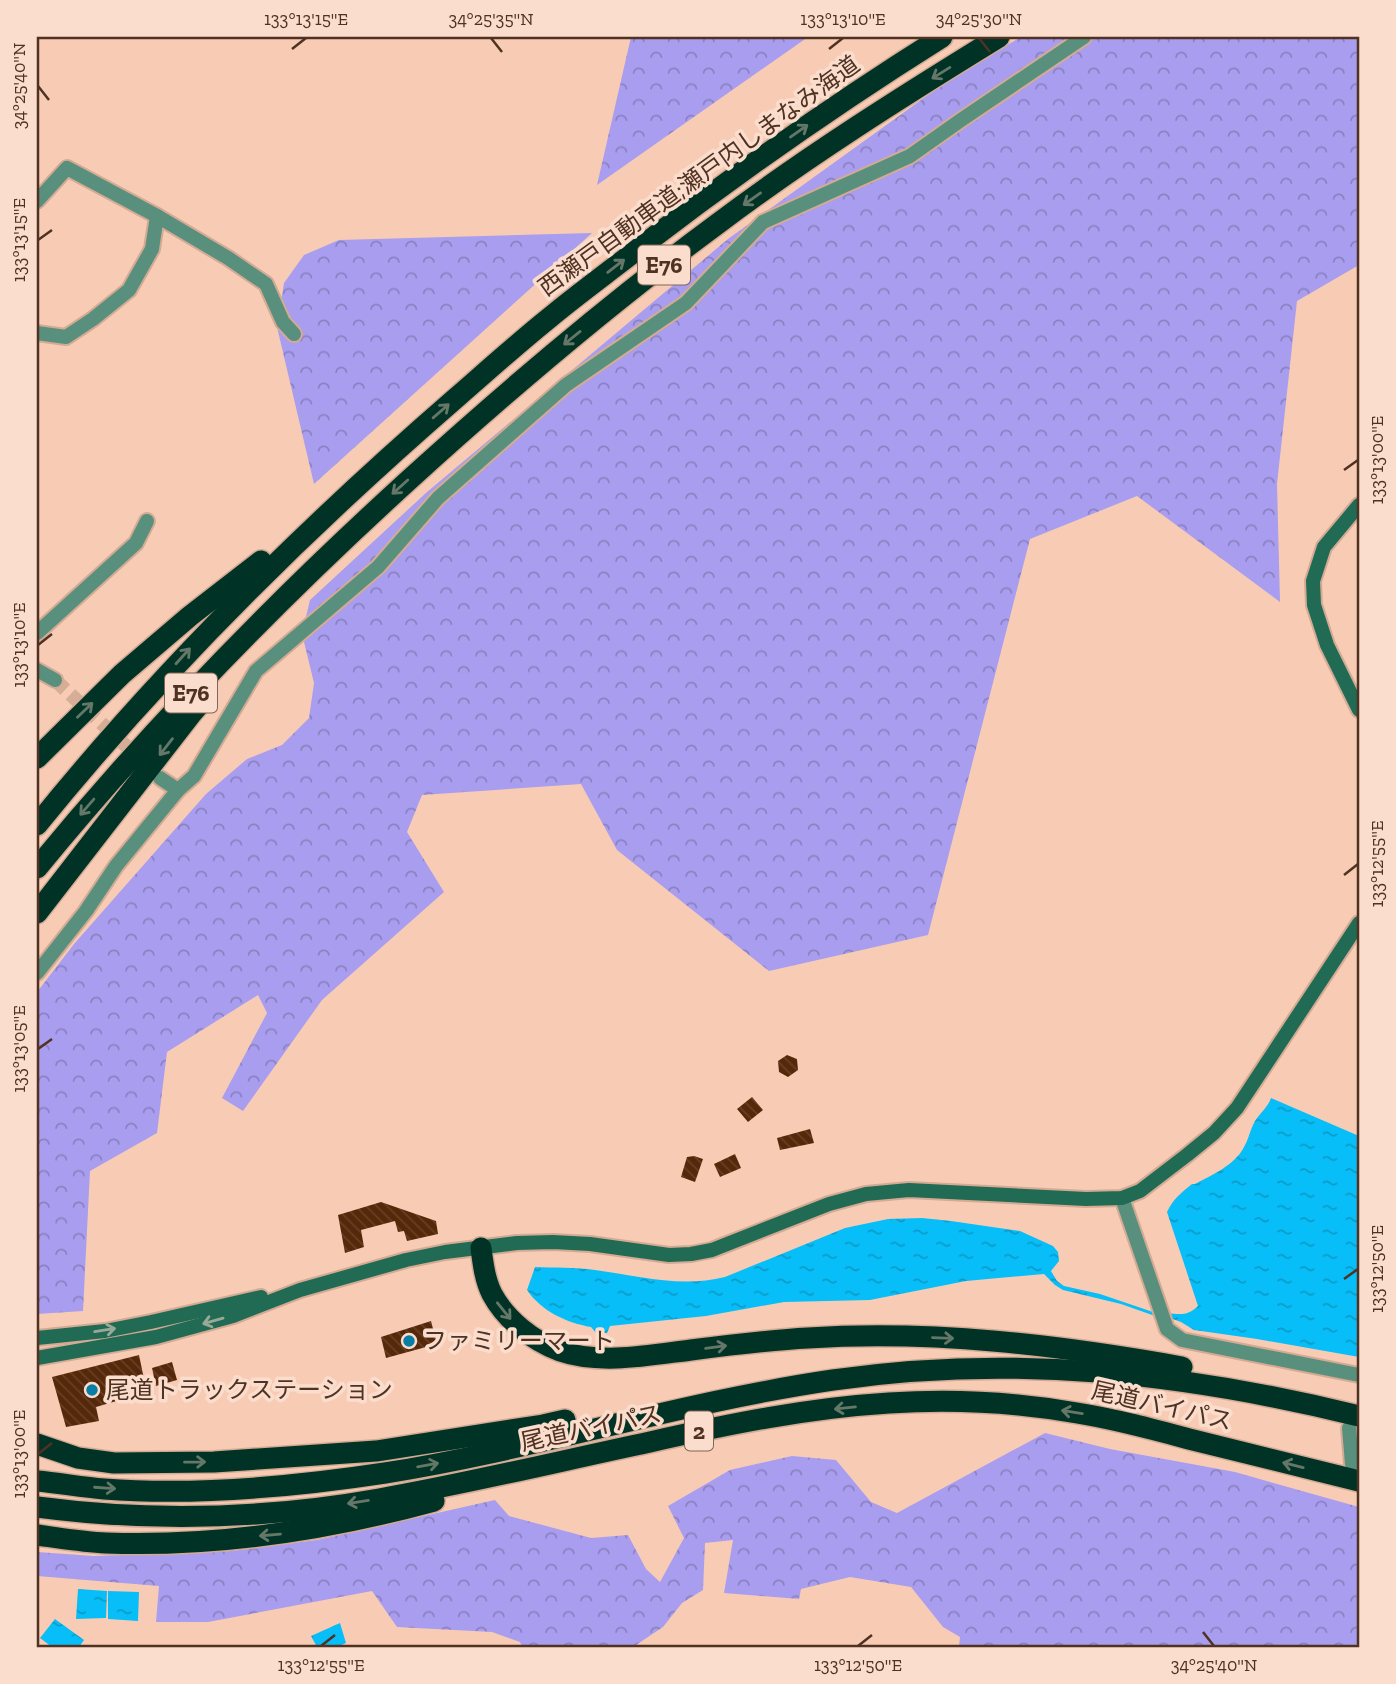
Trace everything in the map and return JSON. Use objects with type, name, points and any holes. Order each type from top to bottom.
[{"type":"highway","name":"西瀬戸自動車道;瀬戸内しまなみ海道","points":[[335,505],[549,318],[700,201],[857,90],[942,37]]},
{"type":"highway","name":"西瀬戸自動車道;瀬戸内しまなみ海道","points":[[355,528],[566,342],[716,224],[873,115],[999,37]]},
{"type":"highway","points":[[37,758],[122,674],[190,616],[335,505]]},
{"type":"highway","name":"E76","points":[[37,825],[194,644],[335,505]]},
{"type":"highway","points":[[37,914],[192,713],[355,528]]},
{"type":"highway","name":"E76","points":[[37,868],[91,803],[216,666],[355,528]]},
{"type":"highway","points":[[481,1248],[492,1293],[504,1312],[538,1341],[582,1357],[605,1359],[653,1355],[808,1338],[964,1338],[1137,1359],[1252,1382],[1359,1409]]},
{"type":"highway","points":[[37,1444],[78,1458],[114,1463],[214,1462],[376,1451],[543,1425],[787,1373],[845,1365],[903,1361],[968,1361],[1041,1368]]},
{"type":"highway","name":"尾道バイパス","points":[[37,1481],[104,1489],[175,1491],[319,1482],[462,1459],[691,1406],[834,1380],[900,1372],[972,1368],[1113,1372],[1186,1381],[1264,1395],[1354,1422]]},
{"type":"highway","name":"尾道バイパス","points":[[37,1507],[107,1514],[182,1517],[314,1509],[460,1483],[752,1420],[887,1403],[950,1401],[1014,1404],[1078,1413],[1356,1473]]},
{"type":"highway","points":[[37,1535],[105,1543],[178,1542],[279,1534],[379,1516],[669,1437]]},
{"type":"street","points":[[37,973],[86,911],[116,866],[178,790],[194,776],[256,671],[378,567],[438,498],[566,385],[686,303],[763,222],[910,156],[1084,37]]},
{"type":"street","points":[[37,201],[67,168],[157,216],[266,284],[283,322],[294,334]]},
{"type":"street","points":[[37,333],[66,337],[129,290],[152,249],[157,216]]},
{"type":"street","points":[[1359,505],[1324,547],[1314,581],[1314,605],[1327,645],[1359,710]]},
{"type":"street","points":[[37,633],[136,543],[147,521]]},
{"type":"street","points":[[37,670],[55,680]]},
{"type":"street","points":[[160,778],[178,790]]},
{"type":"street","points":[[37,1358],[156,1337],[233,1315],[300,1290],[406,1260],[445,1252],[517,1243],[552,1242],[590,1244],[668,1255],[691,1254],[712,1250],[829,1204],[866,1194],[909,1190],[1086,1199],[1122,1198],[1140,1191],[1214,1133],[1237,1108],[1359,923]]},
{"type":"street","points":[[1122,1198],[1167,1329],[1182,1340],[1359,1375]]},
{"type":"street","points":[[37,1338],[106,1331],[300,1290]]},
{"type":"street","points":[[1354,1422],[1356,1473]]},
{"type":"green space","points":[[631,37],[808,37],[597,185]]},
{"type":"green space","points":[[1021,37],[1359,37],[1359,265],[1297,301],[1277,484],[1280,602],[1137,496],[1030,539],[928,935],[769,971],[617,850],[581,784],[422,795],[407,832],[444,892],[322,1000],[243,1111],[222,1098],[267,1013],[258,995],[167,1052],[157,1133],[90,1171],[83,1311],[37,1314],[37,992],[74,944],[206,794],[247,759],[282,745],[309,718],[314,683],[304,642],[310,600],[427,492],[728,239],[953,77]]},
{"type":"green space","points":[[592,233],[314,484],[277,327],[284,283],[304,255],[339,240]]},
{"type":"green space","points":[[1045,1433],[1110,1449],[1235,1472],[1359,1507],[1359,1647],[959,1647],[960,1637],[943,1627],[911,1587],[850,1577],[801,1589],[799,1599],[724,1593],[733,1540],[705,1543],[703,1590],[682,1603],[663,1627],[633,1647],[522,1647],[520,1642],[492,1632],[397,1627],[372,1591],[208,1622],[156,1622],[159,1586],[37,1576],[37,1552],[94,1556],[231,1551],[317,1540],[495,1500],[509,1516],[591,1538],[628,1535],[646,1569],[660,1582],[684,1538],[668,1506],[730,1470],[792,1456],[836,1460],[871,1502],[897,1513]]},
{"type":"water","points":[[1271,1098],[1359,1136],[1359,1357],[1194,1330],[1170,1318],[1168,1313],[1184,1314],[1198,1306],[1167,1212],[1181,1193],[1192,1184],[1216,1173],[1235,1159]]},
{"type":"water","points":[[922,1218],[1020,1231],[1053,1246],[1058,1252],[1059,1261],[1051,1271],[1064,1286],[1100,1294],[1153,1312],[1155,1316],[1121,1304],[1063,1290],[1044,1274],[966,1281],[870,1300],[784,1302],[706,1316],[610,1326],[607,1333],[596,1333],[591,1327],[564,1319],[547,1310],[527,1290],[535,1267],[587,1269],[676,1281],[709,1280],[725,1277],[845,1228],[888,1219]]},
{"type":"water","points":[[78,1589],[107,1591],[106,1618],[76,1619]]},
{"type":"water","points":[[108,1591],[139,1592],[138,1621],[108,1619]]},
{"type":"water","points":[[55,1619],[84,1640],[79,1647],[52,1647],[40,1638]]},
{"type":"water","points":[[340,1623],[346,1643],[337,1647],[317,1647],[311,1636]]},
{"type":"building","points":[[787,1055],[797,1059],[798,1070],[788,1077],[779,1072],[778,1061]]},
{"type":"building","points":[[752,1097],[763,1110],[748,1122],[737,1109]]},
{"type":"building","points":[[810,1129],[814,1143],[780,1150],[777,1138]]},
{"type":"building","points":[[735,1154],[741,1168],[720,1177],[714,1164]]},
{"type":"building","points":[[687,1157],[703,1159],[695,1182],[681,1177]]},
{"type":"building","points":[[381,1202],[436,1221],[438,1234],[407,1241],[404,1231],[398,1232],[395,1221],[361,1230],[364,1247],[345,1253],[338,1215]]},
{"type":"building","name":"ファミリーマート","points":[[431,1321],[437,1344],[386,1358],[381,1337]]},
{"type":"building","name":"尾道トラックステーション","points":[[139,1355],[144,1379],[127,1383],[130,1397],[96,1407],[99,1421],[66,1427],[52,1377]]},
{"type":"building","points":[[172,1362],[177,1380],[156,1386],[152,1368]]},
{"type":"tunnel","points":[[55,680],[139,758]]},
{"type":"place","name":"ファミリーマート","points":[[409,1341]]},
{"type":"place","name":"尾道トラックステーション","points":[[92,1390]]}]
